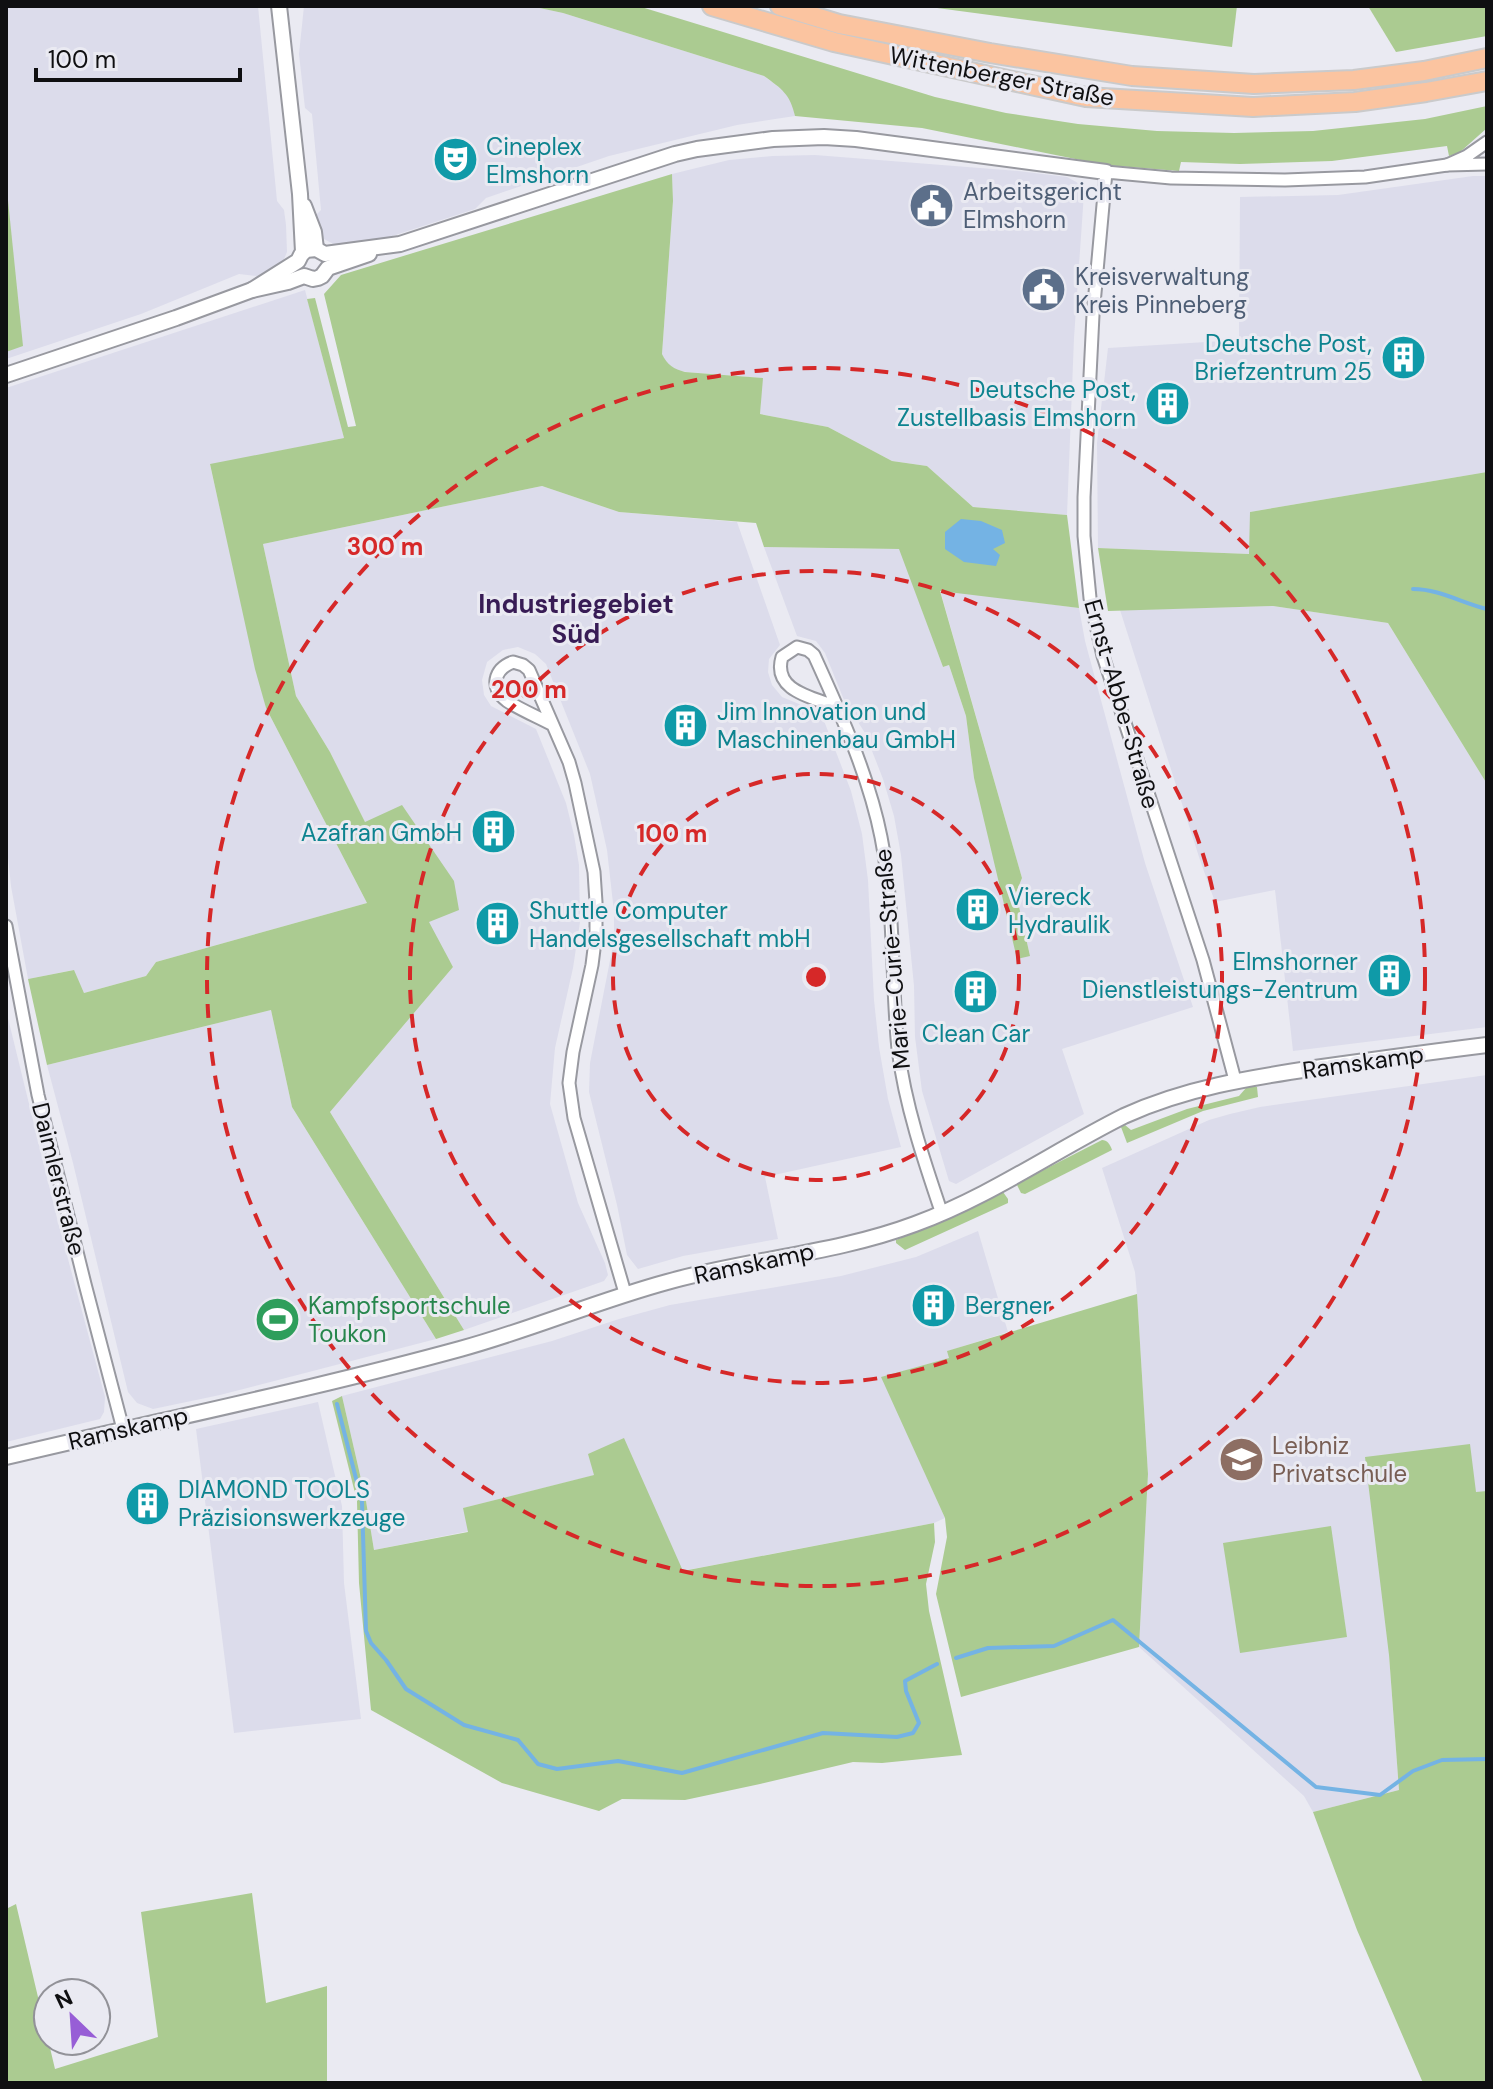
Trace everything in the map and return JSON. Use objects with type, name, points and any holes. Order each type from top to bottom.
[{"type":"main road","name":"Wittenberger Straße","points":[[712,6],[834,42],[1086,97],[1253,107],[1355,102],[1487,81]]},
{"type":"main road","name":"Wittenberger Straße","points":[[780,6],[839,24],[1132,76],[1254,84],[1354,80],[1424,71],[1487,58]]},
{"type":"street","points":[[280,6],[300,194],[314,257],[322,276],[308,278],[299,270],[314,257]]},
{"type":"street","points":[[252,290],[314,257],[390,246],[675,154],[773,139],[856,139],[1171,178],[1285,180],[1365,177],[1447,165],[1487,164]]},
{"type":"street","points":[[1447,165],[1487,142]]},
{"type":"street","name":"Ernst-Abbe-Straße","points":[[1106,172],[1086,441],[1084,536],[1090,598],[1103,656],[1203,960],[1235,1080]]},
{"type":"street","points":[[6,375],[252,290],[304,276]]},
{"type":"street","name":"Marie-Curie-Straße","points":[[837,707],[785,684],[780,669],[782,657],[797,647],[814,655],[837,707],[864,776],[879,828],[889,887],[899,1050],[905,1090],[942,1214]]},
{"type":"street","points":[[553,725],[503,697],[496,686],[501,668],[513,662],[527,668],[533,677],[569,762],[594,872],[596,933],[569,1083],[574,1118],[625,1293]]},
{"type":"street","name":"Daimlerstraße","points":[[6,926],[38,1095],[123,1429]]},
{"type":"street","name":"Ramskamp","points":[[6,1457],[459,1349],[672,1280],[883,1234],[942,1214],[1124,1116],[1189,1091],[1235,1080],[1487,1045]]},
{"type":"shaded area","points":[[6,6],[258,6],[277,201],[284,210],[286,225],[287,252],[282,264],[257,276],[239,274],[141,314],[6,359]]},
{"type":"shaded area","points":[[304,6],[530,6],[563,13],[764,76],[784,91],[792,102],[795,116],[737,125],[609,156],[486,198],[475,209],[368,244],[339,247],[324,239],[317,225],[316,215],[321,210],[312,114],[305,108],[299,54]]},
{"type":"shaded area","points":[[815,155],[1018,171],[1067,177],[1078,183],[1084,193],[1067,515],[973,507],[927,466],[892,461],[828,427],[760,414],[762,378],[675,370],[665,361],[662,354],[673,201],[672,174],[729,160]]},
{"type":"shaded area","points":[[1487,176],[1487,472],[1250,512],[1250,554],[1098,548],[1097,443],[1108,348],[1239,340],[1240,197],[1338,195]]},
{"type":"shaded area","points":[[305,290],[344,438],[210,465],[266,708],[367,903],[156,962],[146,976],[84,993],[73,970],[28,979],[11,886],[6,838],[6,388]]},
{"type":"shaded area","points":[[542,486],[619,512],[737,522],[780,645],[769,659],[768,672],[772,685],[782,697],[821,713],[851,791],[862,834],[868,880],[879,1047],[901,1147],[765,1177],[778,1239],[683,1256],[638,1269],[627,1255],[589,1092],[590,1063],[614,940],[607,850],[590,774],[546,664],[535,654],[518,647],[503,650],[487,662],[482,680],[484,695],[491,706],[536,729],[566,803],[574,835],[579,865],[580,922],[555,1048],[550,1104],[578,1203],[608,1275],[604,1281],[464,1330],[330,1112],[453,967],[365,822],[330,752],[296,696],[263,544]]},
{"type":"shaded area","points":[[764,547],[900,549],[943,667],[949,665],[966,716],[974,778],[1030,956],[1016,892],[1022,878],[940,590],[1079,608],[1085,641],[1145,863],[1193,1007],[1062,1049],[1084,1114],[956,1184],[949,1181],[922,1091],[901,855],[883,779],[865,733],[844,700],[825,653],[816,641],[797,636]]},
{"type":"shaded area","points":[[1273,606],[1388,623],[1487,784],[1487,1027],[1293,1051],[1275,890],[1215,902],[1120,610]]},
{"type":"shaded area","points":[[6,1010],[105,1397],[100,1419],[6,1442]]},
{"type":"shaded area","points":[[271,1010],[292,1107],[436,1339],[220,1395],[153,1409],[137,1403],[128,1392],[47,1065]]},
{"type":"shaded area","points":[[1487,1075],[1487,1645],[1389,1655],[1399,1790],[1313,1812],[1304,1796],[1139,1647],[1148,1474],[1137,1294],[1135,1272],[1102,1168],[1209,1120],[1230,1114],[1260,1107]]},
{"type":"shaded area","points":[[978,1231],[1008,1332],[948,1351],[950,1358],[882,1377],[945,1518],[934,1523],[682,1571],[595,1475],[464,1508],[469,1531],[374,1550],[342,1396],[552,1341],[670,1305],[841,1276],[916,1257]]},
{"type":"shaded area","points":[[318,1402],[342,1506],[344,1583],[361,1719],[234,1733],[196,1429]]},
{"type":"green space","points":[[530,6],[638,6],[935,97],[1006,113],[1078,124],[1157,131],[1313,131],[1425,119],[1487,106],[1487,128],[1459,153],[1449,156],[1447,146],[1332,161],[1181,162],[1179,171],[1105,165],[922,128],[795,116],[791,102],[764,76],[563,13]]},
{"type":"green space","points":[[922,6],[1237,6],[1232,47]]},
{"type":"green space","points":[[1368,6],[1487,6],[1487,36],[1396,52]]},
{"type":"green space","points":[[672,174],[673,201],[662,354],[669,364],[685,372],[763,378],[760,414],[828,427],[892,461],[927,466],[973,507],[1067,515],[1079,608],[940,591],[1022,878],[1016,893],[1030,956],[1017,959],[974,778],[966,716],[949,665],[943,667],[899,549],[764,547],[756,523],[619,512],[542,486],[263,544],[296,696],[330,752],[365,822],[402,805],[454,881],[459,910],[429,922],[453,967],[330,1112],[464,1330],[436,1339],[292,1107],[271,1010],[47,1065],[28,979],[74,970],[84,993],[146,976],[156,962],[367,903],[266,708],[210,464],[344,438],[307,299],[315,298],[348,427],[356,426],[324,294],[341,275]]},
{"type":"green space","points":[[6,181],[23,346],[6,352]]},
{"type":"green space","points":[[1487,472],[1487,784],[1388,623],[1273,606],[1108,611],[1098,548],[1249,554],[1250,512]]},
{"type":"green space","points":[[1257,1087],[1258,1097],[1203,1111],[1127,1143],[1121,1127],[1125,1125],[1131,1130],[1187,1109],[1239,1096],[1246,1088]]},
{"type":"green space","points":[[1102,1140],[1112,1150],[1025,1194],[1021,1193],[1017,1185],[1020,1182]]},
{"type":"green space","points":[[999,1191],[1003,1192],[1008,1203],[905,1250],[896,1243],[896,1240],[946,1220]]},
{"type":"green space","points":[[1137,1294],[1148,1474],[1139,1647],[961,1697],[936,1594],[947,1537],[945,1518],[881,1377],[949,1358],[947,1351]]},
{"type":"green space","points":[[342,1396],[374,1550],[468,1532],[463,1508],[594,1475],[588,1454],[624,1438],[683,1571],[934,1523],[935,1542],[926,1584],[929,1611],[962,1755],[882,1763],[853,1762],[685,1800],[622,1799],[599,1811],[502,1783],[371,1710],[359,1583],[357,1501],[332,1401]]},
{"type":"green space","points":[[1470,1444],[1476,1492],[1487,1491],[1487,2083],[1423,2083],[1357,1930],[1313,1812],[1399,1790],[1389,1655],[1365,1457]]},
{"type":"green space","points":[[1331,1526],[1347,1637],[1240,1653],[1223,1543]]},
{"type":"green space","points":[[252,1893],[266,2003],[327,1986],[327,2083],[6,2083],[6,1909],[16,1904],[33,1977],[32,2057],[52,2057],[55,2069],[94,2057],[112,2057],[112,2051],[158,2037],[141,1912]]},
{"type":"water","points":[[961,519],[981,521],[1002,530],[1005,543],[993,549],[1000,555],[996,566],[964,562],[945,549],[945,532]]},
{"type":"waterway","points":[[1413,589],[1441,594],[1487,609]]},
{"type":"waterway","points":[[337,1404],[362,1502],[366,1631],[371,1643],[406,1689],[464,1725],[518,1740],[538,1764],[557,1769],[618,1761],[682,1773],[823,1733],[897,1737],[913,1733],[919,1723],[905,1681],[937,1664]]},
{"type":"waterway","points":[[956,1658],[988,1648],[1054,1646],[1113,1620],[1316,1787],[1380,1795],[1413,1771],[1442,1760],[1487,1759]]},
{"type":"place","name":"Cineplex Elmshorn","points":[[455,160]]},
{"type":"place","name":"Arbeitsgericht Elmshorn","points":[[932,205]]},
{"type":"place","name":"Kreisverwaltung Kreis Pinneberg","points":[[1044,290]]},
{"type":"place","name":"Deutsche Post, Briefzentrum 25","points":[[1403,357]]},
{"type":"place","name":"Deutsche Post, Zustellbasis Elmshorn","points":[[1167,403]]},
{"type":"place","name":"Jim Innovation und Maschinenbau GmbH","points":[[686,725]]},
{"type":"place","name":"Azafran GmbH","points":[[493,832]]},
{"type":"place","name":"Viereck Hydraulik","points":[[977,910]]},
{"type":"place","name":"Shuttle Computer Handelsgesellschaft mbH","points":[[498,924]]},
{"type":"place","name":"Elmshorner Dienstleistungs-Zentrum","points":[[1389,975]]},
{"type":"place","name":"Clean Car","points":[[976,991]]},
{"type":"place","name":"Bergner","points":[[934,1305]]},
{"type":"place","name":"Kampfsportschule Toukon","points":[[277,1319]]},
{"type":"place","name":"Leibniz Privatschule","points":[[1241,1459]]},
{"type":"place","name":"DIAMOND TOOLS Präzisionswerkzeuge","points":[[147,1503]]},
{"type":"district","name":"Industriegebiet Süd","points":[[576,619]]}]
